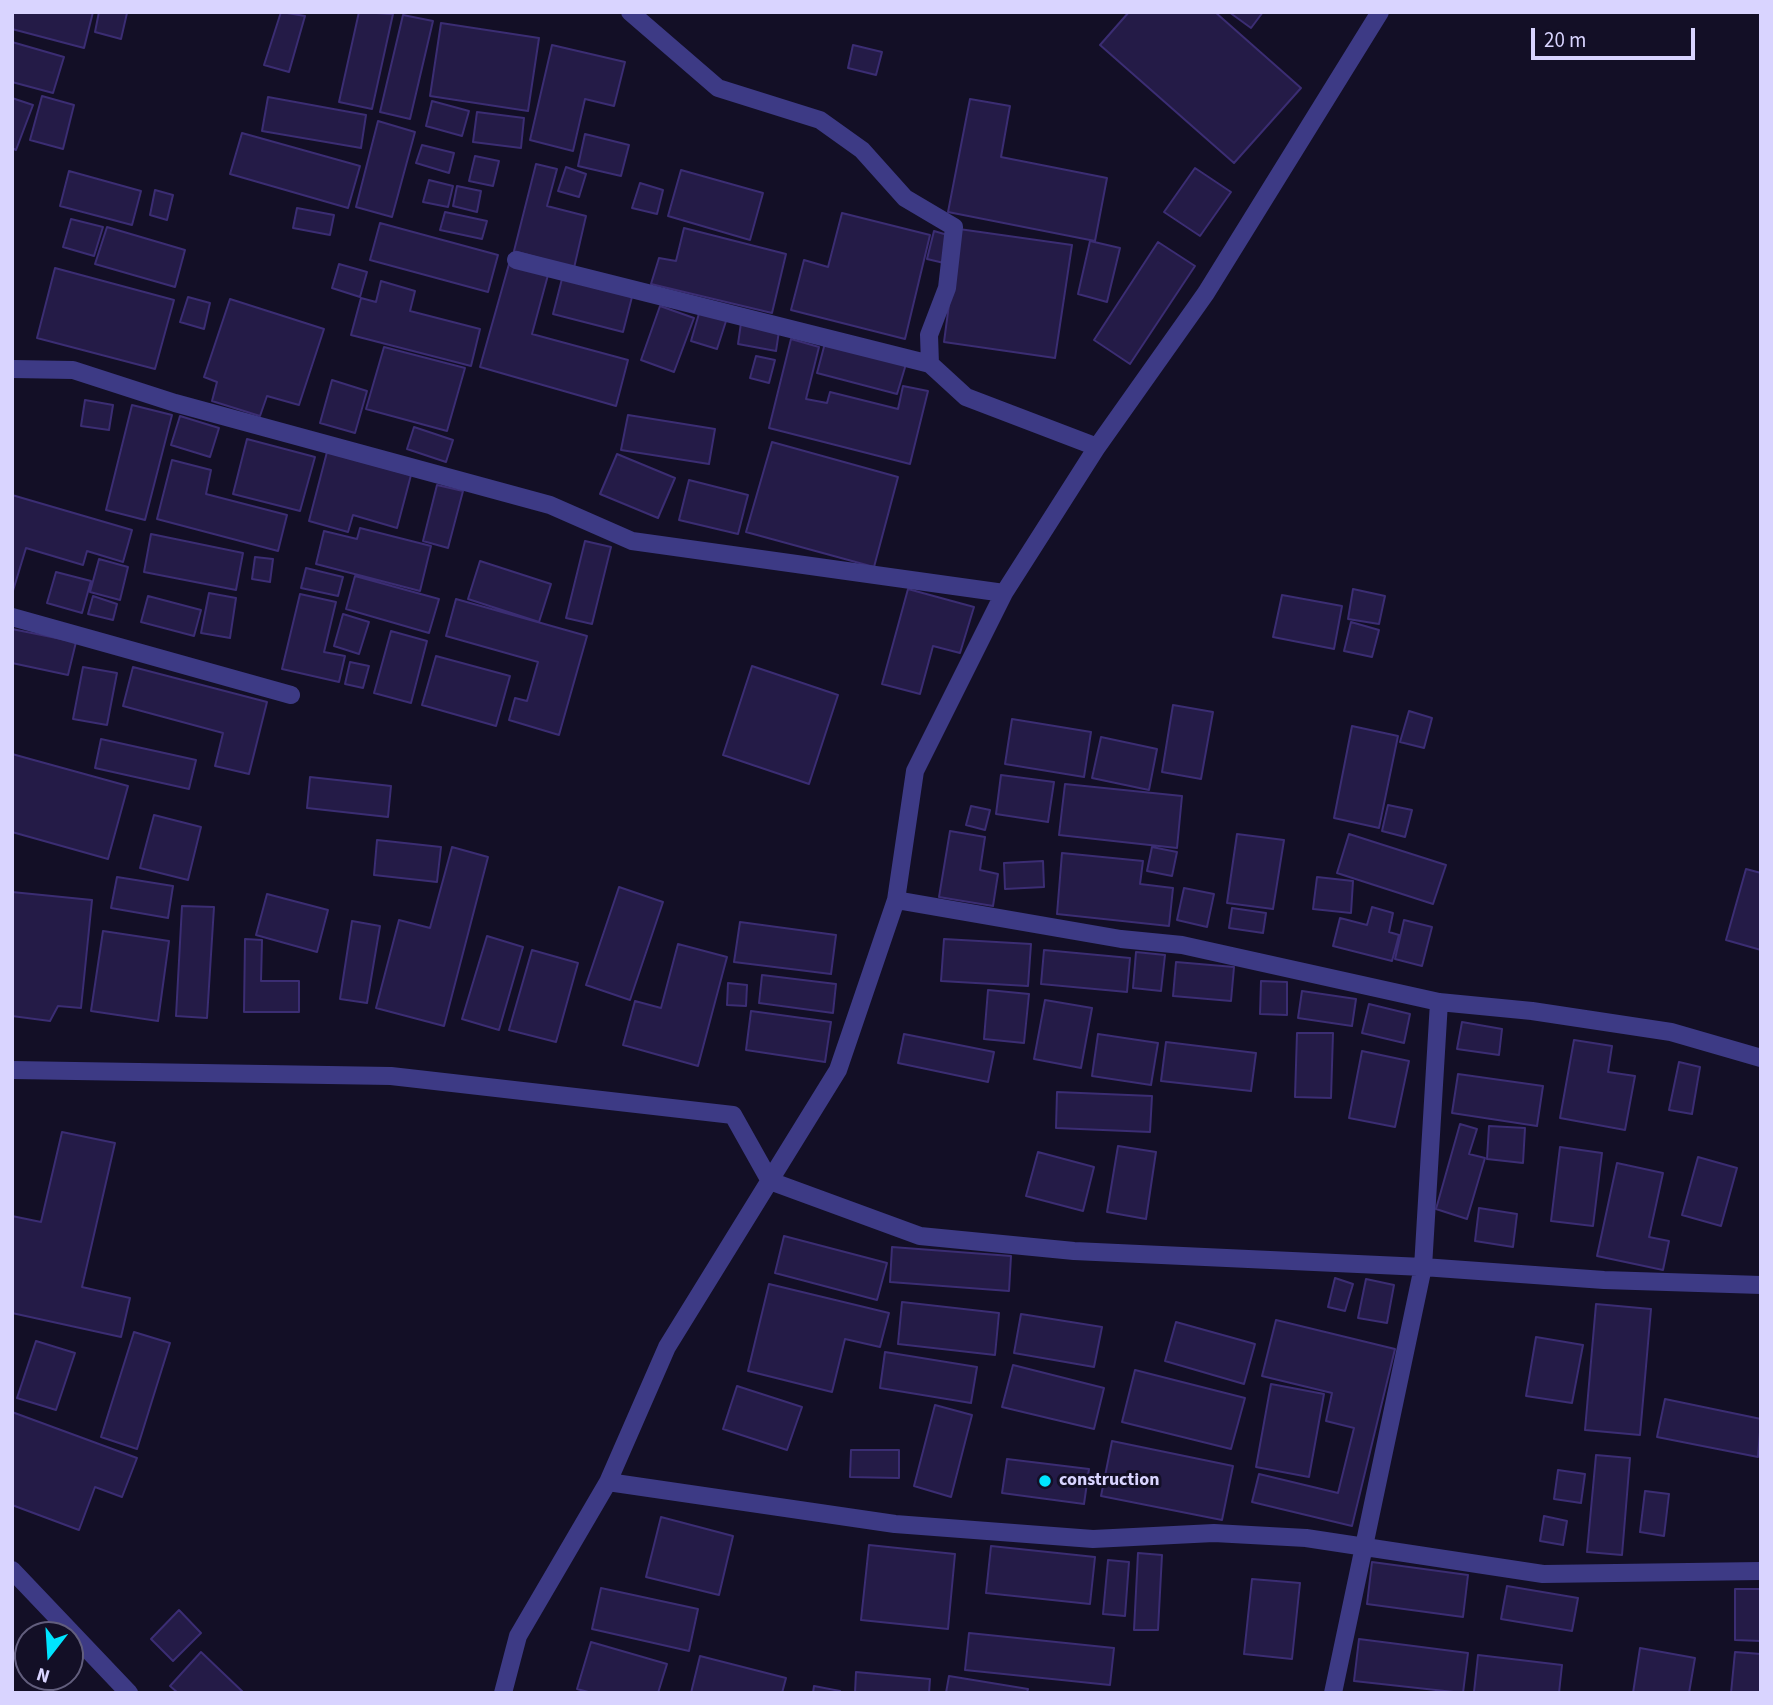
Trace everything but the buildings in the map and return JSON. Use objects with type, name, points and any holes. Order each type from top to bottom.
[{"type":"street","points":[[630,12],[718,88],[820,120],[862,150],[905,198],[954,227],[947,288],[929,335],[930,363]]},
{"type":"street","points":[[503,1693],[518,1636],[608,1482],[667,1347],[838,1070],[896,900],[915,771],[1004,593],[1097,447],[1206,293],[1380,12]]},
{"type":"street","points":[[516,260],[930,363],[966,397],[1097,447]]},
{"type":"street","points":[[12,369],[73,370],[175,403],[550,505],[632,541],[1004,593]]},
{"type":"street","points":[[12,617],[291,695]]},
{"type":"street","points":[[896,900],[1121,939],[1182,945],[1439,1002],[1532,1011],[1671,1032],[1761,1058]]},
{"type":"street","points":[[1333,1693],[1423,1267],[1439,1002]]},
{"type":"street","points":[[12,1070],[391,1076],[733,1115],[770,1181],[920,1236],[1073,1251],[1423,1267],[1604,1280],[1761,1285]]},
{"type":"street","points":[[608,1482],[895,1524],[1093,1539],[1214,1533],[1306,1538],[1543,1574],[1761,1571]]},
{"type":"street","points":[[12,1570],[129,1693]]},
{"type":"place","name":"construction","points":[[1045,1481]]}]
